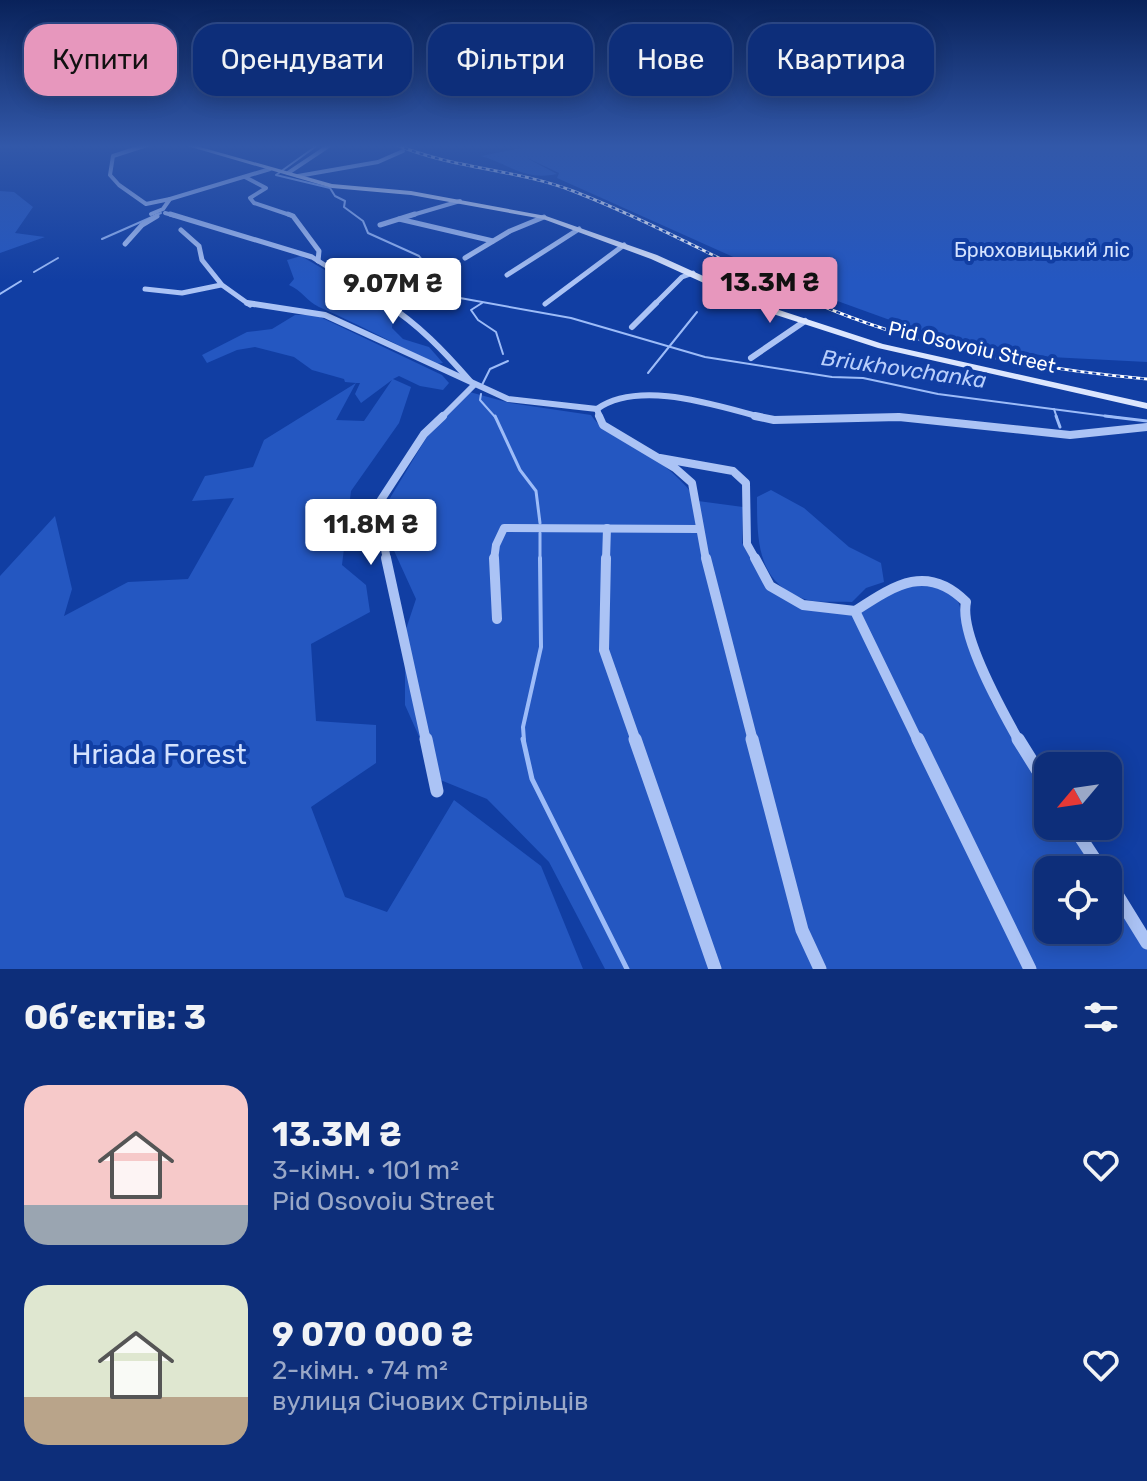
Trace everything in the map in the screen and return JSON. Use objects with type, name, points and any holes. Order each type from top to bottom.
[{"type":"street","points":[[129,190],[146,204],[200,190]]},
{"type":"street","points":[[261,190],[252,194],[250,198],[254,203],[296,220],[319,251],[318,261]]},
{"type":"street","name":"Pid Osovoiu Street","points":[[368,190],[460,201],[544,217],[624,245],[693,273],[738,297],[805,321],[915,355],[1147,406]]},
{"type":"street","points":[[125,244],[142,225],[164,211],[170,199]]},
{"type":"street","points":[[380,225],[460,201]]},
{"type":"street","points":[[151,214],[164,211],[318,261],[408,318],[441,348],[474,385]]},
{"type":"street","points":[[465,258],[544,217]]},
{"type":"street","points":[[399,219],[493,241]]},
{"type":"street","points":[[507,275],[579,229]]},
{"type":"street","points":[[181,230],[199,246],[202,260],[222,285],[251,306],[325,315],[508,399],[597,409],[607,402],[665,394],[774,420],[899,417],[1070,435],[1147,427]]},
{"type":"street","points":[[545,304],[624,245]]},
{"type":"street","points":[[632,327],[682,277],[693,273]]},
{"type":"street","points":[[145,289],[182,293],[222,285]]},
{"type":"street","points":[[751,358],[805,321]]},
{"type":"street","points":[[437,791],[377,506],[424,434],[474,385]]},
{"type":"street","points":[[597,409],[603,425],[660,458],[692,483],[698,529],[802,930],[820,969]]},
{"type":"street","points":[[660,458],[733,471],[746,483],[747,544],[770,586],[803,605],[855,611],[883,593],[911,581],[936,579],[955,588],[966,602],[964,612],[982,674],[1034,765]]},
{"type":"street","points":[[497,619],[493,591],[499,531],[510,527],[698,529]]},
{"type":"street","points":[[607,528],[604,650],[715,969]]},
{"type":"street","points":[[855,611],[1030,969]]},
{"type":"street","points":[[1122,903],[1147,943]]},
{"type":"green space","name":"Брюховицький ліс","points":[[584,190],[1147,190],[1147,362],[1050,357],[923,332],[807,290]]},
{"type":"green space","points":[[0,191],[14,192],[33,207],[15,233],[45,237],[0,253]]},
{"type":"green space","points":[[301,256],[369,296],[393,316],[392,328],[403,339],[429,347],[443,363],[436,364],[311,302],[289,285],[294,279],[287,260]]},
{"type":"green space","name":"Hriada Forest","points":[[295,315],[316,315],[442,375],[449,383],[443,390],[420,386],[399,376],[393,379],[411,387],[399,423],[351,491],[342,565],[366,585],[370,612],[311,644],[316,721],[376,725],[376,763],[311,807],[345,897],[387,912],[454,800],[541,866],[583,969],[0,969],[0,576],[55,516],[72,589],[64,616],[128,582],[188,579],[234,498],[192,501],[205,476],[253,467],[264,440],[356,383],[312,370],[294,357],[255,347],[237,350],[207,363],[202,355],[247,332],[272,329]],"holes":[[[392,380],[364,421],[336,420],[356,383],[360,383],[355,394],[361,403]]]},
{"type":"green space","points":[[466,391],[510,403],[591,415],[608,432],[665,467],[698,501],[743,507],[742,543],[767,587],[802,609],[853,615],[886,595],[915,583],[954,589],[991,701],[1034,770],[1034,840],[1078,840],[1088,856],[1034,856],[1034,944],[1122,944],[1122,910],[1147,950],[1147,969],[605,969],[549,862],[487,799],[438,779],[405,705],[405,632],[416,599],[385,531],[384,508],[428,435]]},
{"type":"green space","points":[[771,490],[804,508],[849,547],[881,563],[884,582],[866,588],[852,602],[808,600],[779,584],[763,560],[758,530],[757,497]]},
{"type":"waterway","name":"Briukhovchanka","points":[[331,190],[345,201],[344,207],[363,221],[368,233],[419,256],[439,281],[460,298],[571,318],[669,347]]},
{"type":"waterway","points":[[102,239],[161,213]]},
{"type":"waterway","points":[[34,272],[58,258]]},
{"type":"waterway","points":[[0,294],[21,281]]},
{"type":"waterway","points":[[482,303],[471,310],[478,320],[496,332],[503,354]]},
{"type":"waterway","points":[[669,347],[697,312]]},
{"type":"waterway","points":[[648,373],[669,347]]},
{"type":"waterway","name":"Briukhovchanka","points":[[669,347],[705,357],[832,377],[863,378],[938,394],[1054,409]]},
{"type":"waterway","points":[[482,385],[490,369],[508,361]]},
{"type":"waterway","points":[[481,394],[480,400],[496,418]]},
{"type":"waterway","name":"Briukhovchanka","points":[[1054,409],[1113,417]]},
{"type":"waterway","points":[[1054,409],[1057,418]]},
{"type":"waterway","points":[[1056,416],[1060,427]]},
{"type":"waterway","name":"Briukhovchanka","points":[[1105,416],[1113,417]]},
{"type":"waterway","name":"Briukhovchanka","points":[[1113,417],[1147,421]]},
{"type":"waterway","name":"Briukhovchanka","points":[[1113,417],[1121,418]]},
{"type":"waterway","points":[[496,418],[520,470],[536,491],[540,523]]},
{"type":"waterway","points":[[540,533],[540,558]]},
{"type":"waterway","points":[[524,741],[523,727],[541,647],[540,558]]},
{"type":"waterway","points":[[523,739],[532,779],[627,969]]},
{"type":"railway","points":[[571,190],[643,221],[815,303],[886,330],[997,358],[1071,371],[1147,379]]}]
